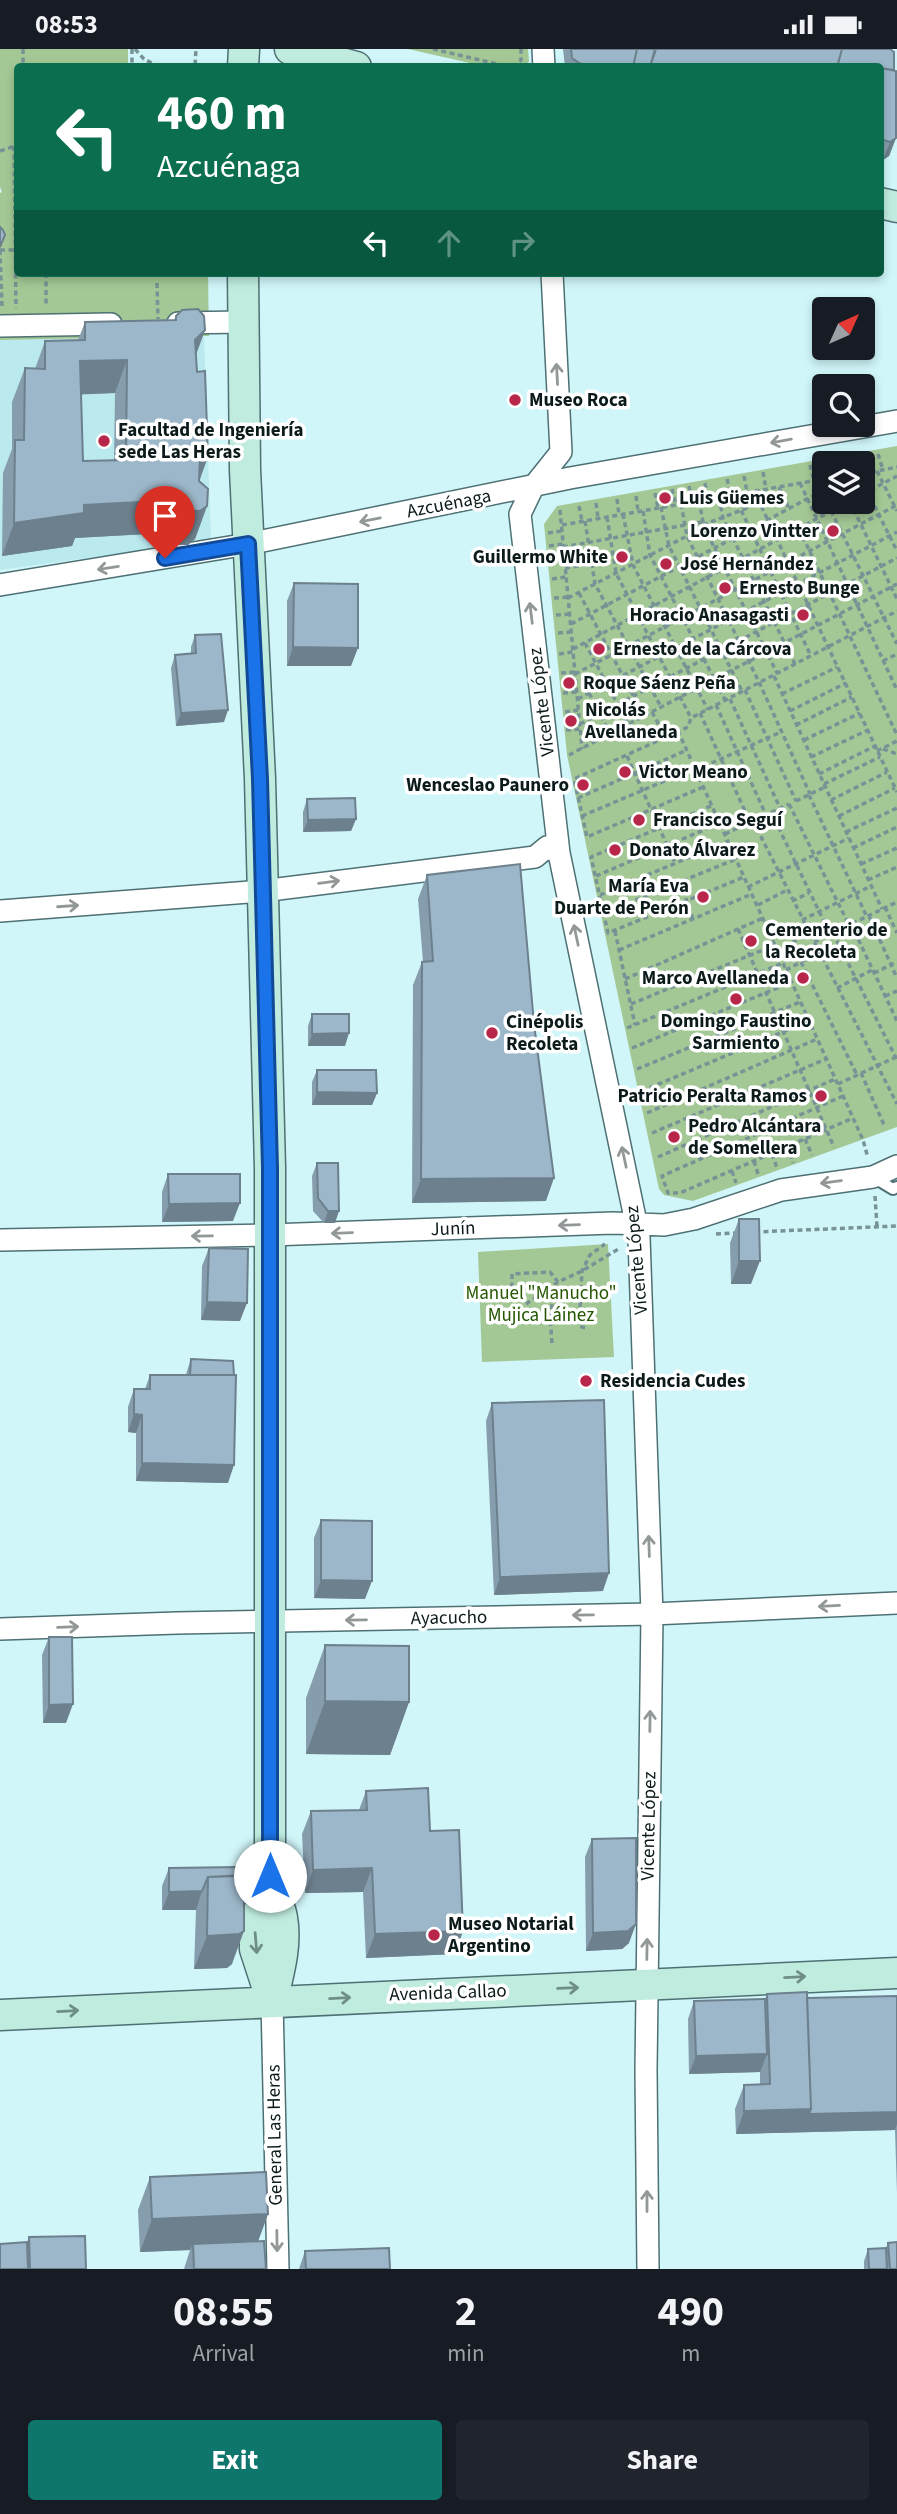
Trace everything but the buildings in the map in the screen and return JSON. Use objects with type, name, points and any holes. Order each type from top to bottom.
[{"type":"main road","points":[[290,49],[341,63]]},
{"type":"main road","points":[[243,277],[248,544],[260,779],[270,1235],[271,1886],[282,1919],[282,1953],[272,2001]]},
{"type":"main road","name":"Avenida Callao","points":[[0,2015],[897,1973]]},
{"type":"street","name":"Vicente López","points":[[552,277],[561,452],[533,487],[520,514],[559,853],[638,1231],[652,1614],[646,1984],[648,2269]]},
{"type":"street","points":[[158,324],[243,322]]},
{"type":"street","points":[[6,326],[133,324]]},
{"type":"street","name":"Azcuénaga","points":[[0,585],[248,544],[570,478],[897,421]]},
{"type":"street","points":[[0,911],[262,891],[534,857],[547,847],[559,853]]},
{"type":"street","name":"Junín","points":[[0,1240],[638,1231],[694,1219],[790,1188],[873,1177],[897,1166]]},
{"type":"street","name":"Ayacucho","points":[[0,1629],[652,1614],[897,1603]]},
{"type":"street","name":"General Las Heras","points":[[272,2001],[278,2269]]},
{"type":"lane","points":[[873,1177],[893,1189],[897,1187]]},
{"type":"path","points":[[134,49],[152,63]]},
{"type":"path","points":[[433,49],[494,63]]},
{"type":"path","points":[[0,250],[6,326]]},
{"type":"path","points":[[6,326],[14,258]]},
{"type":"path","points":[[46,277],[46,325]]},
{"type":"path","points":[[157,283],[158,324]]},
{"type":"path","points":[[878,454],[883,470]]},
{"type":"path","points":[[810,464],[812,468]]},
{"type":"path","points":[[561,673],[575,673],[596,663],[896,507],[877,471],[896,471]]},
{"type":"path","points":[[875,487],[896,471]]},
{"type":"path","points":[[763,472],[766,489]]},
{"type":"path","points":[[744,476],[747,492]]},
{"type":"path","points":[[727,479],[731,495]]},
{"type":"path","points":[[562,525],[812,481]]},
{"type":"path","points":[[705,483],[708,499]]},
{"type":"path","points":[[800,483],[883,661],[895,679],[897,690]]},
{"type":"path","points":[[689,486],[692,502]]},
{"type":"path","points":[[779,487],[789,509]]},
{"type":"path","points":[[672,489],[697,558],[749,661],[809,795],[897,978]]},
{"type":"path","points":[[754,491],[878,748],[887,772],[895,781],[896,790],[839,816]]},
{"type":"path","points":[[655,492],[669,546],[767,738],[796,801]]},
{"type":"path","points":[[737,494],[750,530],[811,656]]},
{"type":"path","points":[[636,496],[650,555],[714,680],[751,745],[780,808]]},
{"type":"path","points":[[571,624],[812,496]]},
{"type":"path","points":[[719,497],[723,517],[733,539],[795,664]]},
{"type":"path","points":[[617,499],[633,565],[708,710]]},
{"type":"path","points":[[699,501],[703,525],[766,652],[782,694],[868,880],[897,930]]},
{"type":"path","points":[[596,503],[598,519]]},
{"type":"path","points":[[554,598],[568,598],[579,593],[703,525],[760,503]]},
{"type":"path","points":[[579,506],[595,584],[661,707]]},
{"type":"path","points":[[875,509],[897,551]]},
{"type":"path","points":[[561,510],[582,749]]},
{"type":"path","points":[[559,654],[573,651],[601,633],[825,514]]},
{"type":"path","points":[[834,514],[884,618],[895,634],[897,644]]},
{"type":"path","points":[[856,514],[897,599]]},
{"type":"path","points":[[607,517],[616,573],[691,718]]},
{"type":"path","points":[[549,546],[563,546],[685,525],[703,525]]},
{"type":"path","points":[[799,529],[897,736]]},
{"type":"path","points":[[548,533],[562,531]]},
{"type":"path","points":[[578,699],[897,532]]},
{"type":"path","points":[[566,730],[580,726],[600,713],[897,558]]},
{"type":"path","points":[[551,562],[565,560]]},
{"type":"path","points":[[565,568],[592,564]]},
{"type":"path","points":[[552,579],[566,577]]},
{"type":"path","points":[[569,755],[897,584]]},
{"type":"path","points":[[579,593],[644,716]]},
{"type":"path","points":[[703,787],[587,837],[575,779],[688,727],[691,718],[700,713],[897,611]]},
{"type":"path","points":[[556,615],[570,614]]},
{"type":"path","points":[[558,633],[571,632]]},
{"type":"path","points":[[585,642],[628,725]]},
{"type":"path","points":[[883,661],[897,654]]},
{"type":"path","points":[[782,694],[837,666]]},
{"type":"path","points":[[790,711],[846,683]]},
{"type":"path","points":[[563,694],[577,692]]},
{"type":"path","points":[[589,693],[610,734]]},
{"type":"path","points":[[796,725],[852,697]]},
{"type":"path","points":[[716,705],[766,815]]},
{"type":"path","points":[[565,712],[578,710]]},
{"type":"path","points":[[652,712],[666,738]]},
{"type":"path","points":[[700,713],[836,989],[897,1104]]},
{"type":"path","points":[[804,740],[860,713]]},
{"type":"path","points":[[811,757],[868,730]]},
{"type":"path","points":[[678,731],[863,1140]]},
{"type":"path","points":[[582,816],[721,759],[781,731]]},
{"type":"path","points":[[819,773],[897,741]]},
{"type":"path","points":[[878,748],[897,754]]},
{"type":"path","points":[[579,798],[687,750]]},
{"type":"path","points":[[627,756],[675,863]]},
{"type":"path","points":[[725,834],[809,795],[880,757]]},
{"type":"path","points":[[831,800],[887,772]]},
{"type":"path","points":[[789,804],[897,1021]]},
{"type":"path","points":[[712,806],[592,857],[608,933],[744,877]]},
{"type":"path","points":[[846,832],[897,808]]},
{"type":"path","points":[[771,812],[819,911],[897,1058],[838,1084]]},
{"type":"path","points":[[596,876],[720,823]]},
{"type":"path","points":[[853,848],[897,827]]},
{"type":"path","points":[[748,887],[849,838]]},
{"type":"path","points":[[600,895],[728,841]]},
{"type":"path","points":[[861,864],[897,848]]},
{"type":"path","points":[[604,913],[736,859]]},
{"type":"path","points":[[868,880],[897,867]]},
{"type":"path","points":[[680,881],[693,919]]},
{"type":"path","points":[[802,920],[871,886]]},
{"type":"path","points":[[757,906],[787,890]]},
{"type":"path","points":[[792,901],[810,892]]},
{"type":"path","points":[[619,950],[752,894]]},
{"type":"path","points":[[814,943],[897,902]]},
{"type":"path","points":[[625,979],[763,918]]},
{"type":"path","points":[[738,929],[834,1147]]},
{"type":"path","points":[[614,930],[635,1025]]},
{"type":"path","points":[[631,1004],[809,934]]},
{"type":"path","points":[[786,970],[818,953]]},
{"type":"path","points":[[801,962],[885,1127]]},
{"type":"path","points":[[836,989],[897,962]]},
{"type":"path","points":[[627,1028],[783,963]]},
{"type":"path","points":[[632,1048],[792,982]]},
{"type":"path","points":[[885,996],[897,991]]},
{"type":"path","points":[[637,1069],[800,1002]]},
{"type":"path","points":[[642,1091],[809,1021]]},
{"type":"path","points":[[647,1113],[817,1039]]},
{"type":"path","points":[[652,1133],[826,1059]]},
{"type":"path","points":[[658,1157],[835,1079]]},
{"type":"path","points":[[843,1096],[662,1176],[668,1193],[680,1193],[853,1118]]},
{"type":"path","points":[[805,1139],[811,1155]]},
{"type":"path","points":[[788,1146],[793,1163]]},
{"type":"path","points":[[772,1154],[777,1168]]},
{"type":"path","points":[[754,1161],[758,1174]]},
{"type":"path","points":[[732,1171],[736,1183]]},
{"type":"path","points":[[873,1177],[877,1227]]},
{"type":"path","points":[[708,1181],[713,1192]]},
{"type":"path","points":[[704,1235],[897,1226]]},
{"type":"path","points":[[526,1304],[557,1283],[582,1272],[638,1231]]},
{"type":"path","points":[[585,1328],[579,1327],[582,1272],[590,1255]]},
{"type":"path","points":[[512,1296],[512,1274],[550,1272],[557,1283],[550,1316],[552,1343]]},
{"type":"shaded area","name":"Facultad de Ingeniería sede Las Heras","points":[[204,337],[211,541],[0,570],[0,340]]},
{"type":"green space","points":[[0,49],[128,49],[128,63],[14,63],[14,277],[208,277],[209,336],[0,340]]},
{"type":"green space","points":[[408,49],[528,49],[528,63],[470,63]]},
{"type":"green space","name":"Cementerio de la Recoleta","points":[[897,446],[897,1127],[693,1201],[664,1195],[659,1189],[567,755],[544,524],[557,506],[812,461],[812,514],[875,514],[875,451],[869,451]]},
{"type":"green space","name":"Manuel \"Manucho\" Mujica Láinez","points":[[608,1244],[614,1357],[482,1362],[478,1252]]},
{"type":"place","name":"Museo Roca","points":[[515,400]]},
{"type":"place","name":"Facultad de Ingeniería sede Las Heras","points":[[104,441]]},
{"type":"place","name":"Luis Güemes","points":[[665,498]]},
{"type":"place","name":"Lorenzo Vintter","points":[[833,531]]},
{"type":"place","name":"Guillermo White","points":[[622,557]]},
{"type":"place","name":"José Hernández","points":[[666,564]]},
{"type":"place","name":"Ernesto Bunge","points":[[725,588]]},
{"type":"place","name":"Horacio Anasagasti","points":[[803,615]]},
{"type":"place","name":"Ernesto de la Cárcova","points":[[599,649]]},
{"type":"place","name":"Roque Sáenz Peña","points":[[569,683]]},
{"type":"place","name":"Nicolás Avellaneda","points":[[571,721]]},
{"type":"place","name":"Victor Meano","points":[[625,772]]},
{"type":"place","name":"Wenceslao Paunero","points":[[583,785]]},
{"type":"place","name":"Francisco Seguí","points":[[639,820]]},
{"type":"place","name":"Donato Álvarez","points":[[615,850]]},
{"type":"place","name":"María Eva Duarte de Perón","points":[[703,897]]},
{"type":"place","name":"Cementerio de la Recoleta","points":[[751,941]]},
{"type":"place","name":"Marco Avellaneda","points":[[803,978]]},
{"type":"place","name":"Domingo Faustino Sarmiento","points":[[736,999]]},
{"type":"place","name":"Cinépolis Recoleta","points":[[492,1033]]},
{"type":"place","name":"Patricio Peralta Ramos","points":[[821,1096]]},
{"type":"place","name":"Pedro Alcántara de Somellera","points":[[674,1137]]},
{"type":"place","name":"Residencia Cudes","points":[[586,1381]]},
{"type":"place","name":"Museo Notarial Argentino","points":[[434,1935]]},
{"type":"route","points":[[165,558],[248,544],[260,779],[270,1168],[270,1876]]}]
